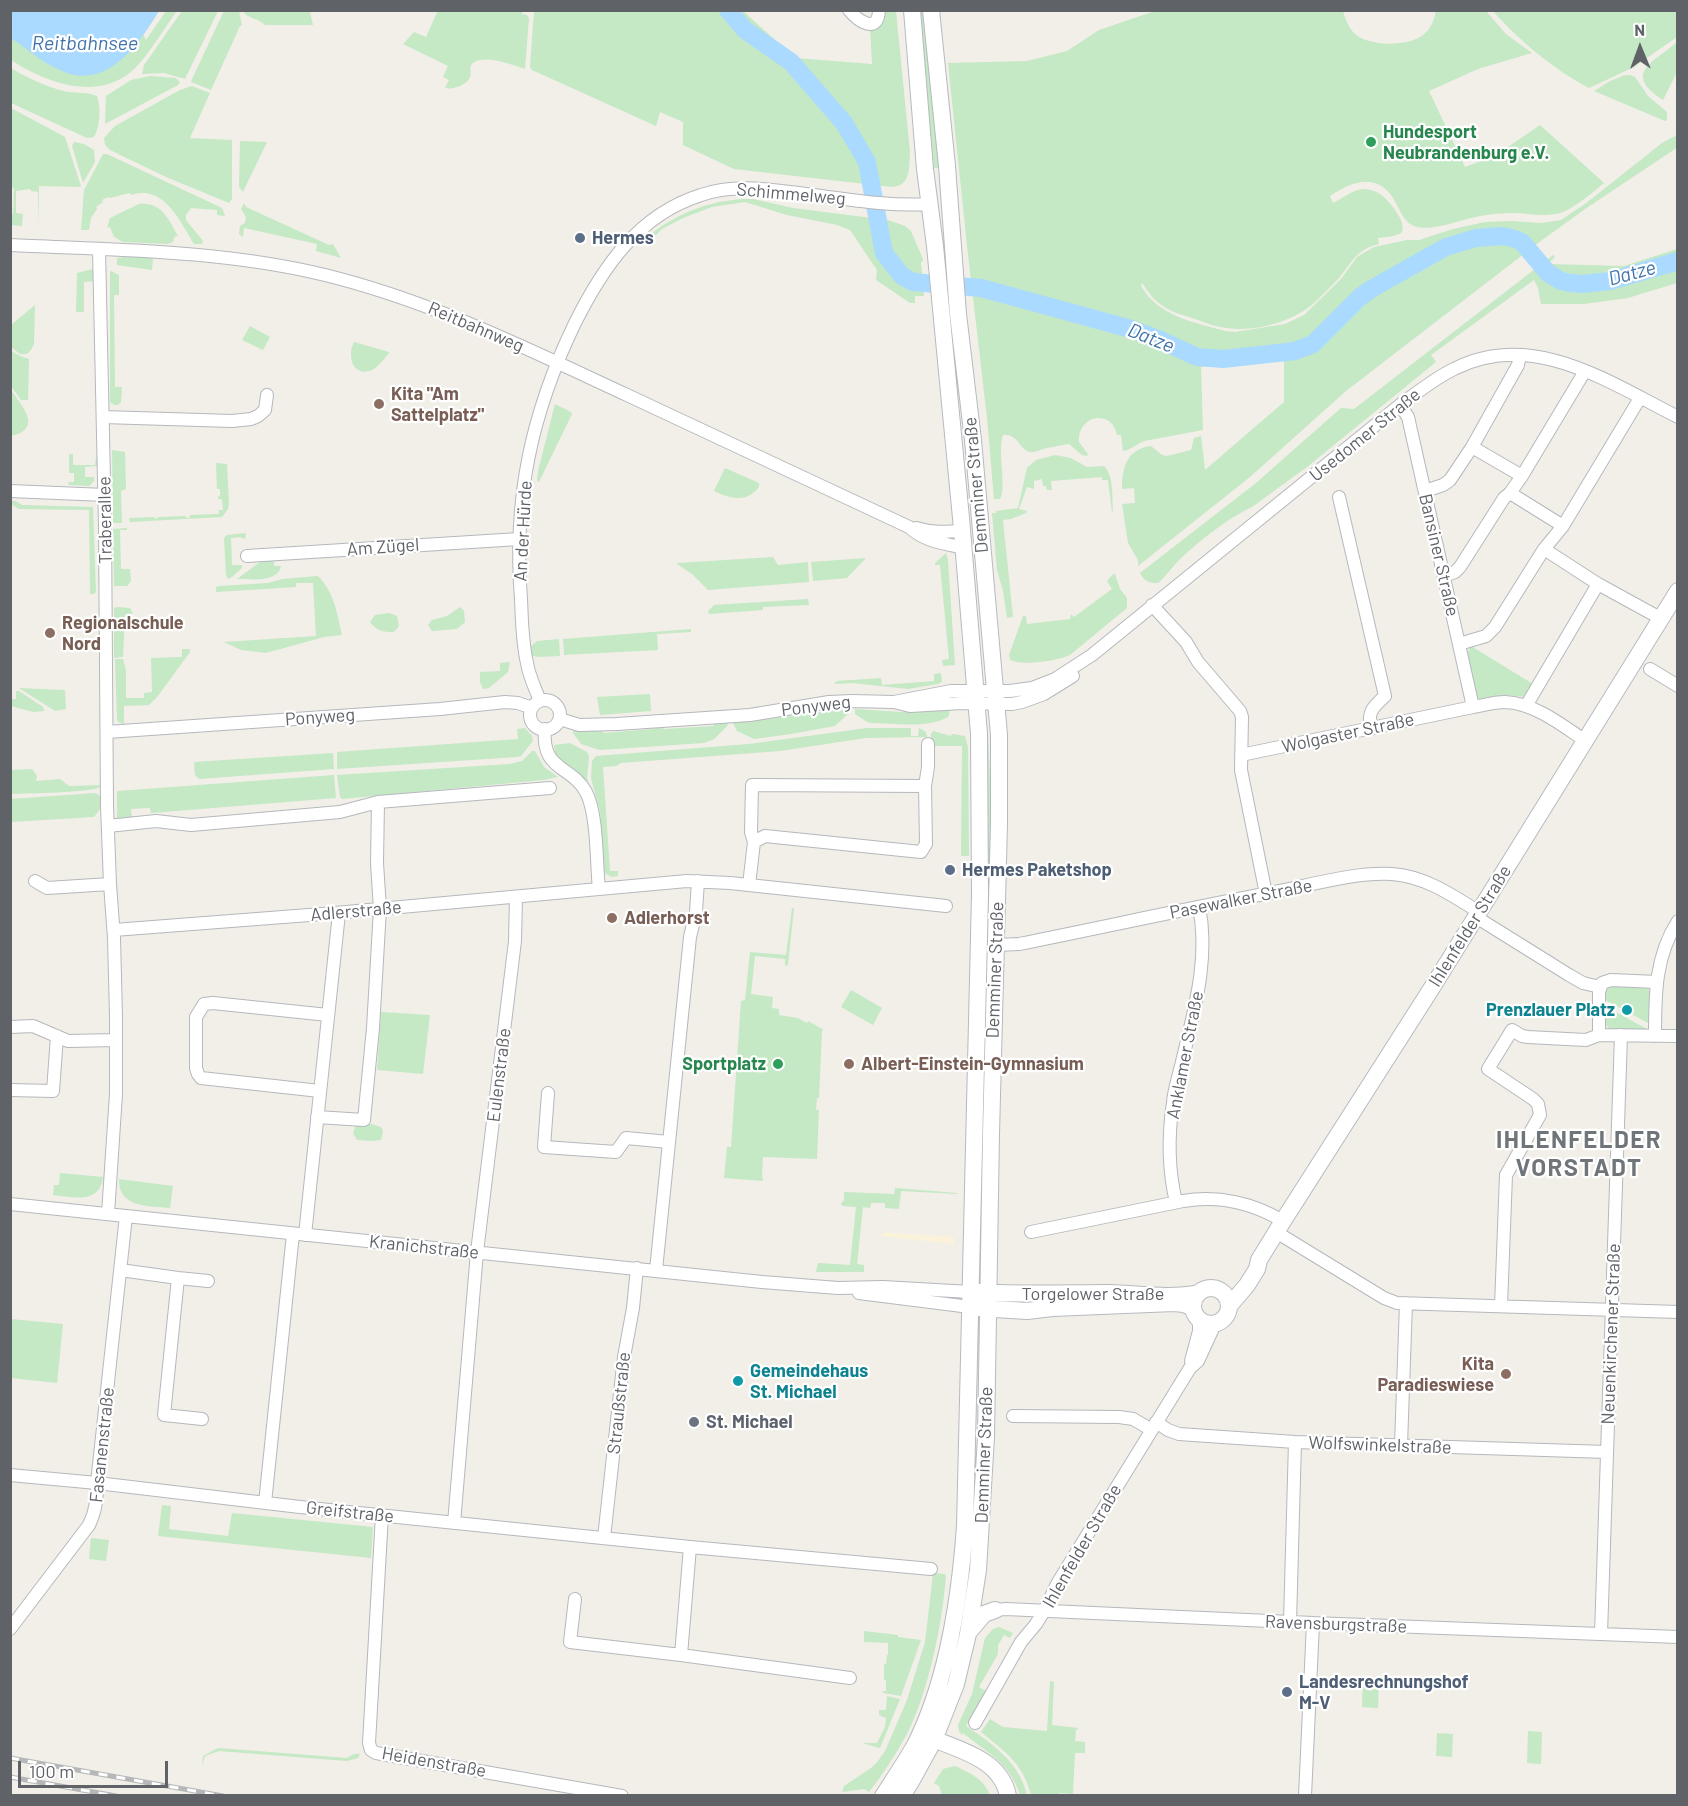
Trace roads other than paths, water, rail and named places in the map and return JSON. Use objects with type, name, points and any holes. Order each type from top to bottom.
[{"type":"main road","name":"Demminer Straße","points":[[902,1796],[917,1773],[927,1737],[962,1572],[980,894],[979,734],[963,539],[912,10]]},
{"type":"main road","name":"Demminer Straße","points":[[883,1796],[927,1737],[956,1684],[968,1634],[978,1569],[986,1437],[999,735],[931,10]]},
{"type":"main road","points":[[930,204],[949,202]]},
{"type":"main road","points":[[963,539],[981,530]]},
{"type":"main road","name":"Ihlenfelder Straße","points":[[1259,1260],[1257,1269],[1230,1305],[1226,1317],[1201,1311],[1209,1288],[1220,1290],[1235,1284],[1259,1260],[1477,915],[1677,591]]},
{"type":"main road","points":[[1220,1290],[1227,1296],[1230,1305]]},
{"type":"main road","name":"Torgelower Straße","points":[[970,1299],[1027,1311],[1174,1303],[1184,1304],[1201,1311]]},
{"type":"main road","points":[[968,1634],[984,1614],[995,1610]]},
{"type":"main road","points":[[927,1737],[983,1760],[1004,1782],[1008,1796]]},
{"type":"street","points":[[849,10],[858,20],[867,24],[876,22],[879,10]]},
{"type":"street","name":"Schimmelweg","points":[[557,362],[584,305],[610,262],[637,231],[665,210],[683,201],[723,189],[759,188],[909,206],[930,204]]},
{"type":"street","name":"Reitbahnweg","points":[[10,245],[234,258],[323,274],[376,289],[423,305],[557,362],[909,527],[940,532],[963,539]]},
{"type":"street","name":"Traberallee","points":[[99,249],[104,417],[108,826]]},
{"type":"street","points":[[1425,491],[1450,480],[1472,447],[1518,365],[1520,355]]},
{"type":"street","name":"Usedomer Straße","points":[[976,697],[995,697],[1022,702],[1059,686],[1152,605],[1400,405],[1438,377],[1455,368],[1493,356],[1520,355],[1556,360],[1585,371],[1677,417]]},
{"type":"street","name":"An der Hürde","points":[[536,705],[524,650],[519,539],[524,482],[530,449],[541,404],[557,362]]},
{"type":"street","points":[[1444,576],[1455,572],[1460,567],[1504,498],[1510,494],[1522,476],[1585,371]]},
{"type":"street","points":[[104,417],[212,422],[251,419],[265,410],[267,395]]},
{"type":"street","points":[[1459,644],[1479,639],[1490,633],[1544,549],[1563,526],[1640,398]]},
{"type":"street","name":"Bansiner Straße","points":[[1400,405],[1408,417],[1473,707]]},
{"type":"street","points":[[1472,447],[1522,476]]},
{"type":"street","points":[[10,491],[105,495]]},
{"type":"street","points":[[1510,494],[1563,526]]},
{"type":"street","points":[[1339,497],[1385,696],[1370,711],[1371,729]]},
{"type":"street","name":"Am Zügel","points":[[247,556],[519,539]]},
{"type":"street","points":[[1544,549],[1598,584],[1660,618]]},
{"type":"street","points":[[1526,706],[1598,584]]},
{"type":"street","points":[[1152,605],[1186,642],[1198,662],[1240,711],[1242,717],[1241,770],[1266,894]]},
{"type":"street","points":[[1650,669],[1677,686]]},
{"type":"street","name":"Ponyweg","points":[[107,732],[440,709],[505,702],[536,705],[544,700],[554,702],[559,709],[560,719],[579,724],[617,724],[750,715],[837,701],[894,702],[951,691],[976,697]]},
{"type":"street","name":"Wolgaster Straße","points":[[1241,755],[1505,702],[1526,706],[1545,715],[1584,740]]},
{"type":"street","points":[[536,705],[531,717],[540,728],[552,728],[560,719]]},
{"type":"street","points":[[545,729],[544,738],[550,758],[562,771],[575,779],[589,801],[593,819],[599,890]]},
{"type":"street","points":[[754,842],[765,836],[921,852],[926,844],[925,786],[928,744]]},
{"type":"street","points":[[750,885],[754,842],[751,832],[752,785],[925,786]]},
{"type":"street","points":[[108,1214],[116,1094],[116,1040],[114,930],[108,826],[156,821],[191,825],[340,812],[378,802],[550,788]]},
{"type":"street","points":[[317,1116],[364,1120],[373,1028],[380,909],[377,863],[378,802]]},
{"type":"street","name":"Pasewalker Straße","points":[[996,945],[1019,944],[1358,876],[1392,874],[1422,881],[1460,900],[1477,915],[1569,975],[1583,983],[1600,987]]},
{"type":"street","points":[[35,880],[47,888],[110,884]]},
{"type":"street","points":[[656,1270],[690,937],[696,912],[698,881]]},
{"type":"street","name":"Adlerstraße","points":[[114,930],[339,913],[698,881],[946,906]]},
{"type":"street","name":"Eulenstraße","points":[[454,1523],[477,1252],[514,948],[516,897]]},
{"type":"street","name":"Anklamer Straße","points":[[1176,1202],[1169,1151],[1170,1131],[1173,1100],[1203,962],[1203,936],[1199,907]]},
{"type":"street","points":[[265,1503],[299,1235],[317,1116],[339,913]]},
{"type":"street","points":[[1655,1036],[1662,951],[1677,924]]},
{"type":"street","points":[[1599,1035],[1600,987],[1604,981],[1658,982]]},
{"type":"street","points":[[320,1091],[201,1078],[196,1068],[196,1017],[204,1004],[213,1003],[328,1015]]},
{"type":"street","points":[[10,1027],[33,1026],[68,1041],[116,1040]]},
{"type":"street","points":[[1501,1306],[1506,1175],[1538,1120],[1540,1109],[1533,1099],[1488,1069],[1512,1030],[1522,1036],[1586,1040],[1599,1035],[1677,1036]]},
{"type":"street","name":"Neuenkirchener Straße","points":[[1601,1634],[1621,1035]]},
{"type":"street","points":[[10,1090],[52,1091],[57,1036]]},
{"type":"street","points":[[548,1093],[544,1146],[616,1152],[626,1138],[669,1142]]},
{"type":"street","points":[[1031,1232],[1176,1202],[1207,1198],[1232,1201],[1262,1210],[1280,1227],[1390,1301],[1406,1304],[1677,1312]]},
{"type":"street","name":"Kranichstraße","points":[[10,1204],[838,1288],[868,1295],[970,1299]]},
{"type":"street","name":"Fasanenstraße","points":[[10,1629],[89,1525],[96,1505],[126,1216]]},
{"type":"street","name":"Straußstraße","points":[[604,1538],[627,1332],[633,1308],[637,1268]]},
{"type":"street","points":[[120,1270],[208,1281]]},
{"type":"street","points":[[178,1278],[164,1415],[202,1419]]},
{"type":"street","points":[[1401,1445],[1406,1304]]},
{"type":"street","name":"Ihlenfelder Straße","points":[[975,1723],[1020,1642],[1036,1624],[1057,1584],[1154,1426],[1190,1368],[1198,1361],[1201,1311]]},
{"type":"street","name":"Wolfswinkelstraße","points":[[1014,1416],[1119,1416],[1179,1434],[1295,1442],[1607,1452]]},
{"type":"street","points":[[1290,1622],[1295,1442]]},
{"type":"street","name":"Greifstraße","points":[[10,1475],[454,1523],[931,1569]]},
{"type":"street","name":"Heidenstraße","points":[[382,1515],[369,1743],[371,1750],[376,1753],[622,1796]]},
{"type":"street","points":[[681,1655],[690,1547]]},
{"type":"street","points":[[575,1599],[570,1642],[850,1678]]},
{"type":"street","name":"Ravensburgstraße","points":[[995,1610],[1677,1636]]},
{"type":"street","points":[[1305,1796],[1313,1623]]},
{"type":"water","name":"Reitbahnsee","points":[[10,11],[159,11],[142,37],[120,61],[107,70],[93,75],[78,76],[49,64],[11,38]]},
{"type":"waterway","name":"Datze","points":[[728,10],[745,30],[791,62],[844,123],[867,162],[884,253],[902,276],[913,282],[981,288],[1131,329],[1197,357],[1223,359],[1295,351],[1313,344],[1360,297],[1373,288],[1446,247],[1476,238],[1502,236],[1522,242],[1548,273],[1561,281],[1570,283],[1610,281],[1678,261]]},
{"type":"railway","points":[[10,1758],[223,1796]]},
{"type":"railway","points":[[10,1777],[116,1796]]},
{"type":"place","name":"Hundesport Neubrandenburg e.V.","points":[[1371,142]]},
{"type":"place","name":"Hermes","points":[[580,238]]},
{"type":"place","name":"Kita \"Am Sattelplatz\"","points":[[379,404]]},
{"type":"place","name":"Regionalschule Nord","points":[[50,633]]},
{"type":"place","name":"Hermes Paketshop","points":[[950,870]]},
{"type":"place","name":"Adlerhorst","points":[[612,918]]},
{"type":"place","name":"Prenzlauer Platz","points":[[1627,1010]]},
{"type":"place","name":"Sportplatz","points":[[778,1064]]},
{"type":"place","name":"Albert-Einstein-Gymnasium","points":[[849,1064]]},
{"type":"place","name":"Kita Paradieswiese","points":[[1506,1374]]},
{"type":"place","name":"Gemeindehaus St. Michael","points":[[738,1381]]},
{"type":"place","name":"St. Michael","points":[[694,1422]]},
{"type":"place","name":"Landesrechnungshof M-V","points":[[1287,1692]]},
{"type":"district","name":"IHLENFELDER VORSTADT","points":[[1579,1154]]}]
